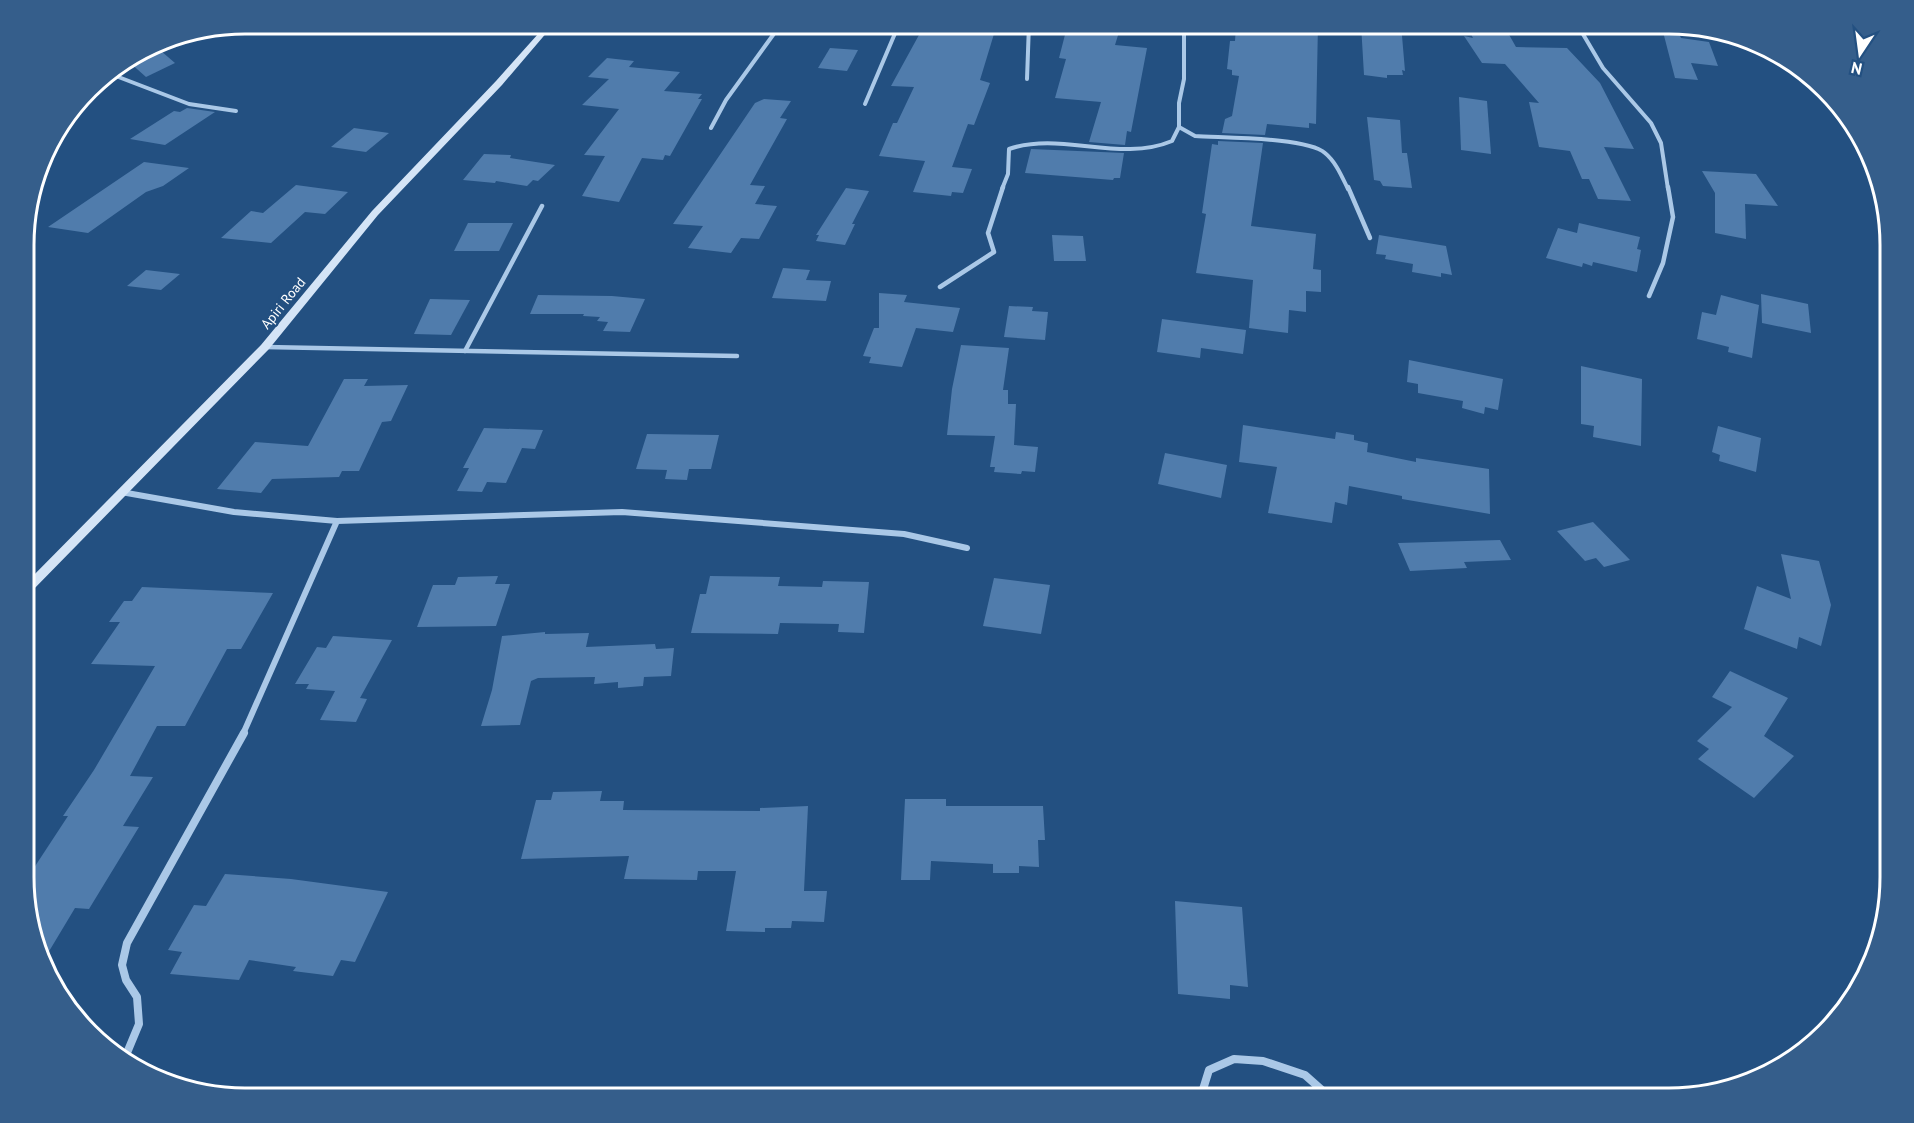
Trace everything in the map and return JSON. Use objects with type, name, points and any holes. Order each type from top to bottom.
[{"type":"street","points":[[1027,80],[1029,34]]},
{"type":"street","points":[[940,287],[993,252],[988,233],[990,221],[1008,174],[1009,149],[1029,142],[1134,148],[1159,146],[1172,142],[1177,137],[1179,103],[1184,79],[1182,57],[1184,34]]},
{"type":"street","points":[[1583,34],[1603,68],[1651,123],[1661,143],[1672,217],[1663,263],[1649,296]]},
{"type":"street","name":"Apiri Road","points":[[34,582],[265,347],[375,213],[500,83],[542,35]]},
{"type":"street","points":[[711,128],[726,99],[773,35]]},
{"type":"street","points":[[865,104],[895,35]]},
{"type":"street","points":[[118,77],[189,104],[236,111]]},
{"type":"street","points":[[1179,127],[1184,132],[1195,136],[1304,145],[1323,151],[1347,187],[1370,238]]},
{"type":"street","points":[[465,351],[542,206]]},
{"type":"street","points":[[265,347],[737,356]]},
{"type":"street","points":[[121,492],[234,512],[337,521],[622,512],[904,534],[967,548]]},
{"type":"street","points":[[127,1052],[139,1023],[137,998],[126,980],[122,965],[128,943],[249,723],[337,521]]},
{"type":"street","points":[[1203,1088],[1209,1070],[1234,1059],[1263,1061],[1305,1075],[1320,1088]]},
{"type":"building","points":[[994,34],[980,80],[990,83],[974,125],[968,124],[952,167],[972,169],[963,193],[952,192],[951,196],[913,192],[925,161],[879,156],[893,123],[897,123],[914,87],[891,86],[919,35]]},
{"type":"building","points":[[1065,34],[1118,34],[1115,45],[1147,48],[1131,132],[1127,131],[1125,145],[1089,142],[1101,102],[1055,98],[1066,59],[1059,58]]},
{"type":"building","points":[[1235,34],[1318,34],[1316,124],[1309,123],[1309,128],[1267,124],[1265,135],[1222,133],[1225,119],[1232,116],[1239,76],[1232,75],[1232,70],[1227,69],[1230,41],[1235,41]]},
{"type":"building","points":[[1362,34],[1402,34],[1405,71],[1402,70],[1403,75],[1387,75],[1387,78],[1364,75]]},
{"type":"building","points":[[1471,34],[1509,34],[1516,47],[1567,48],[1600,83],[1634,149],[1604,147],[1631,201],[1598,199],[1589,179],[1582,179],[1570,151],[1539,147],[1529,102],[1539,103],[1505,64],[1482,63],[1464,36],[1473,38]]},
{"type":"building","points":[[1664,34],[1680,35],[1681,38],[1709,42],[1718,66],[1691,63],[1698,80],[1675,78]]},
{"type":"building","points":[[830,48],[858,50],[847,71],[818,68]]},
{"type":"building","points":[[162,52],[175,63],[146,77],[134,66],[152,56]]},
{"type":"building","points":[[607,58],[634,61],[629,67],[680,72],[664,91],[702,94],[698,99],[702,99],[670,156],[665,155],[663,160],[642,158],[619,202],[582,196],[605,156],[584,155],[619,109],[582,105],[609,79],[588,77]]},
{"type":"building","points":[[1459,97],[1487,101],[1491,154],[1461,150]]},
{"type":"building","points":[[764,99],[791,101],[780,118],[787,119],[750,185],[765,186],[755,204],[777,206],[759,239],[741,238],[731,253],[688,248],[703,226],[673,224],[755,103]]},
{"type":"building","points":[[187,108],[215,112],[165,145],[130,139],[174,111],[180,112]]},
{"type":"building","points":[[1367,117],[1400,120],[1402,153],[1407,153],[1412,188],[1383,186],[1380,181],[1374,180]]},
{"type":"building","points":[[354,128],[389,133],[366,152],[331,147]]},
{"type":"building","points":[[1218,141],[1263,143],[1251,226],[1316,234],[1313,269],[1321,270],[1321,292],[1306,291],[1306,312],[1289,310],[1288,333],[1249,328],[1253,280],[1196,273],[1206,214],[1202,213],[1212,144],[1218,145]]},
{"type":"building","points":[[1031,149],[1124,153],[1120,178],[1113,180],[1025,173]]},
{"type":"building","points":[[484,154],[511,155],[510,158],[555,165],[538,181],[533,180],[527,186],[496,181],[495,183],[463,180]]},
{"type":"building","points":[[144,162],[189,168],[163,186],[146,192],[88,233],[48,227]]},
{"type":"building","points":[[1702,171],[1756,174],[1778,206],[1745,204],[1746,239],[1715,233],[1715,193]]},
{"type":"building","points":[[296,185],[348,192],[325,214],[305,212],[271,243],[221,238],[251,211],[263,213]]},
{"type":"building","points":[[846,188],[869,191],[852,224],[855,224],[845,245],[816,241],[819,235],[816,235]]},
{"type":"building","points":[[468,223],[513,223],[499,251],[454,251]]},
{"type":"building","points":[[1579,223],[1640,237],[1637,249],[1641,250],[1637,272],[1593,262],[1592,266],[1583,263],[1582,267],[1546,258],[1558,228],[1577,233]]},
{"type":"building","points":[[1052,235],[1083,236],[1086,261],[1054,261]]},
{"type":"building","points":[[1379,235],[1446,246],[1452,275],[1441,273],[1441,277],[1412,272],[1413,264],[1385,259],[1386,255],[1376,254]]},
{"type":"building","points":[[783,268],[810,270],[806,280],[831,281],[826,301],[772,298]]},
{"type":"building","points":[[146,270],[180,274],[161,290],[127,286]]},
{"type":"building","points":[[879,293],[907,295],[904,302],[960,308],[953,332],[916,328],[902,367],[869,363],[871,357],[863,356],[874,328],[879,328]]},
{"type":"building","points":[[1761,294],[1808,304],[1811,333],[1762,323]]},
{"type":"building","points":[[538,295],[645,299],[630,332],[603,331],[608,322],[597,321],[600,317],[583,316],[584,314],[530,314]]},
{"type":"building","points":[[1721,295],[1759,305],[1752,358],[1728,352],[1729,347],[1697,339],[1702,312],[1716,315]]},
{"type":"building","points":[[430,299],[470,300],[451,335],[414,334]]},
{"type":"building","points":[[1009,306],[1033,307],[1032,311],[1048,312],[1045,340],[1004,337]]},
{"type":"building","points":[[1162,319],[1246,330],[1243,354],[1201,348],[1200,358],[1157,352]]},
{"type":"building","points":[[961,345],[1009,348],[1003,390],[1008,390],[1008,404],[1016,404],[1014,445],[1038,447],[1035,472],[1022,471],[1021,474],[994,472],[995,467],[990,467],[995,436],[947,435],[952,389]]},
{"type":"building","points":[[1409,360],[1503,379],[1498,410],[1485,407],[1484,414],[1462,408],[1463,401],[1418,393],[1418,384],[1407,382]]},
{"type":"building","points":[[1581,366],[1642,379],[1641,446],[1593,437],[1594,426],[1581,424]]},
{"type":"building","points":[[344,379],[368,379],[364,386],[408,385],[391,421],[382,422],[359,471],[342,471],[339,477],[272,479],[261,493],[217,489],[255,442],[308,446]]},
{"type":"building","points":[[1243,425],[1335,439],[1336,432],[1354,435],[1354,440],[1368,443],[1367,452],[1416,462],[1416,458],[1489,469],[1490,514],[1402,499],[1402,496],[1349,486],[1347,505],[1335,502],[1332,523],[1268,513],[1277,467],[1239,462]]},
{"type":"building","points":[[1718,426],[1761,438],[1756,472],[1719,461],[1720,455],[1712,452]]},
{"type":"building","points":[[484,428],[543,430],[535,449],[522,448],[506,483],[487,482],[482,492],[457,491],[469,468],[463,468]]},
{"type":"building","points":[[647,434],[719,435],[711,469],[689,469],[687,480],[665,479],[667,470],[636,469]]},
{"type":"building","points":[[1165,453],[1227,465],[1221,498],[1158,484]]},
{"type":"building","points":[[1593,522],[1630,560],[1604,567],[1596,558],[1585,561],[1557,531]]},
{"type":"building","points":[[1500,540],[1511,560],[1464,562],[1467,568],[1410,571],[1398,543]]},
{"type":"building","points":[[1781,554],[1819,561],[1831,605],[1821,646],[1799,637],[1797,649],[1744,629],[1757,586],[1791,599]]},
{"type":"building","points":[[498,576],[495,584],[510,584],[496,626],[417,627],[433,585],[455,585],[458,577]]},
{"type":"building","points":[[710,576],[780,577],[778,586],[822,587],[823,581],[869,582],[864,633],[838,632],[839,624],[780,623],[778,634],[691,633],[700,594],[706,594]]},
{"type":"building","points":[[994,578],[1050,585],[1041,634],[983,626]]},
{"type":"building","points":[[142,587],[273,593],[241,649],[227,649],[185,726],[157,726],[130,776],[153,777],[123,826],[139,827],[89,909],[75,908],[49,952],[36,905],[34,868],[68,816],[63,816],[94,770],[155,666],[91,664],[120,622],[109,622],[124,601],[132,601]]},
{"type":"building","points":[[545,632],[545,634],[589,633],[586,647],[655,644],[656,649],[674,648],[671,676],[644,677],[643,686],[618,688],[618,682],[594,684],[595,677],[538,678],[531,681],[520,725],[481,726],[492,690],[502,636]]},
{"type":"building","points":[[333,636],[392,640],[360,698],[367,699],[356,722],[320,720],[335,691],[306,689],[309,684],[295,684],[317,647],[326,648]]},
{"type":"building","points":[[1730,671],[1788,698],[1764,736],[1794,756],[1754,798],[1698,759],[1709,749],[1697,741],[1732,707],[1712,697]]},
{"type":"building","points":[[602,791],[600,801],[624,801],[623,810],[760,811],[760,808],[808,806],[804,891],[827,891],[824,922],[792,921],[791,928],[765,928],[765,932],[726,931],[736,871],[698,871],[697,880],[624,879],[629,856],[521,859],[536,800],[551,800],[553,792]]},
{"type":"building","points":[[905,799],[946,799],[946,806],[1043,806],[1045,840],[1038,840],[1039,867],[1019,866],[1019,873],[993,873],[993,864],[931,861],[930,880],[901,880]]},
{"type":"building","points":[[225,874],[291,879],[388,892],[355,962],[341,960],[333,976],[293,971],[296,967],[249,960],[239,980],[170,974],[182,952],[168,950],[194,905],[206,906]]},
{"type":"building","points":[[1175,901],[1242,907],[1248,987],[1230,985],[1230,999],[1178,994]]}]
